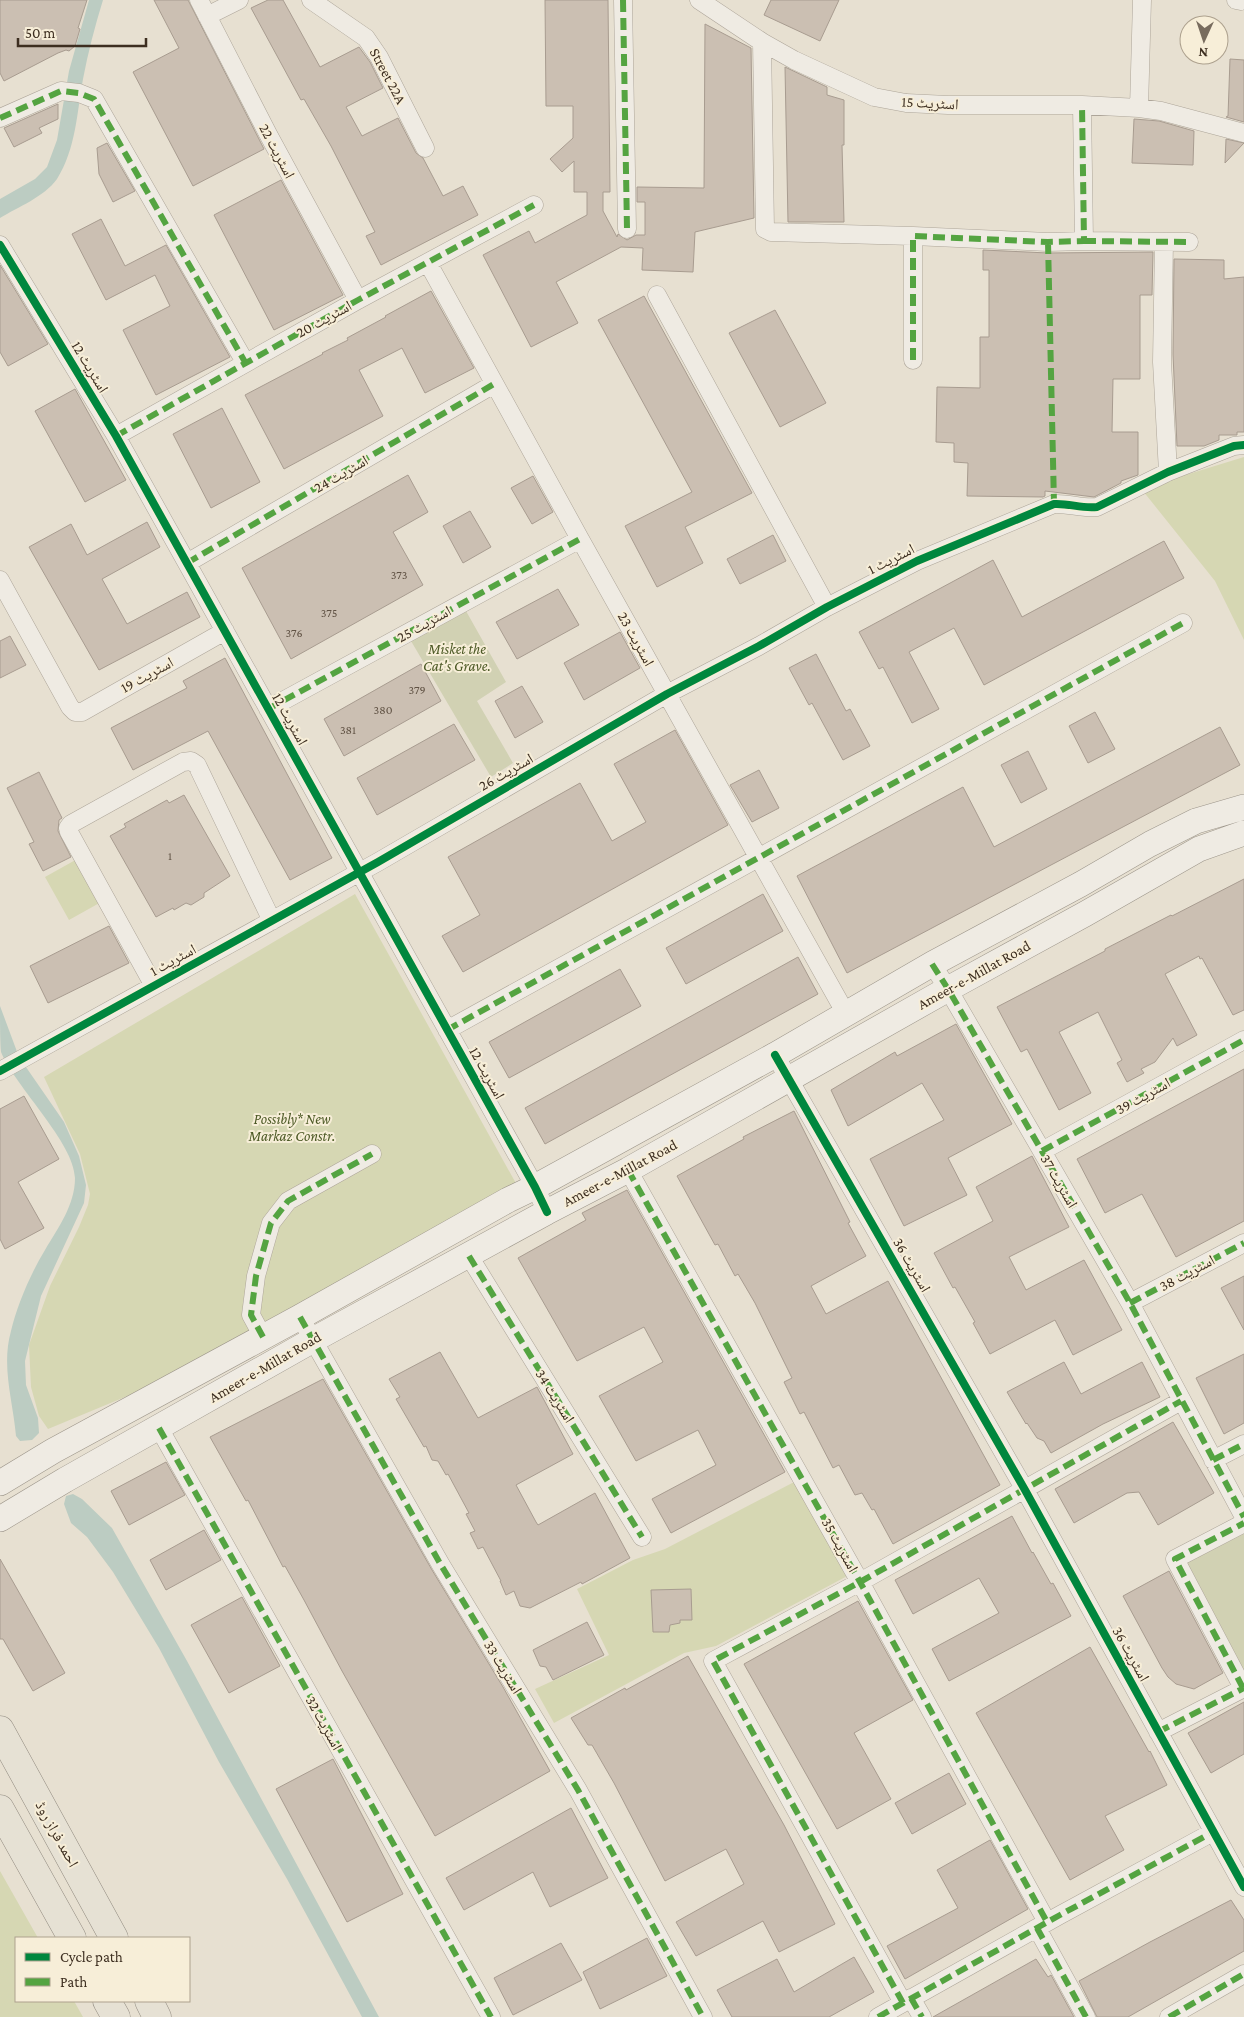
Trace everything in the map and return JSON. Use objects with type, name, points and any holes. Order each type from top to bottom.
[{"type":"main road","name":"Ameer-e-Millat Road","points":[[0,1483],[61,1446],[300,1317],[508,1200],[775,1055],[932,964],[1189,825],[1212,815],[1244,807]]},
{"type":"main road","name":"Ameer-e-Millat Road","points":[[0,1519],[65,1480],[313,1340],[547,1212],[628,1170],[1198,849],[1244,833]]},
{"type":"main road","name":"احمد فراز روڈ","points":[[0,1730],[113,1937]]},
{"type":"main road","points":[[0,1809],[71,1937]]},
{"type":"main road","points":[[108,2002],[116,2017]]},
{"type":"main road","points":[[149,2002],[158,2017]]},
{"type":"street","name":"اسٹریٹ 22","points":[[198,0],[358,300]]},
{"type":"street","points":[[207,16],[239,0]]},
{"type":"street","name":"Street 22A","points":[[311,0],[366,38],[380,57],[425,148]]},
{"type":"street","points":[[623,0],[627,229]]},
{"type":"street","name":"اسٹریٹ 15","points":[[699,0],[722,7],[762,42],[808,68],[874,97],[906,103],[948,105],[1082,105],[1139,108],[1161,111],[1244,133]]},
{"type":"street","points":[[1139,108],[1142,0]]},
{"type":"street","points":[[762,42],[765,229],[771,232],[1048,242],[1189,242]]},
{"type":"street","points":[[0,118],[61,91],[79,92],[94,99],[246,362]]},
{"type":"street","points":[[1082,105],[1084,241]]},
{"type":"street","name":"اسٹریٹ 20","points":[[116,436],[358,300],[534,205]]},
{"type":"street","points":[[913,236],[913,360]]},
{"type":"street","points":[[1164,242],[1162,362],[1168,472]]},
{"type":"street","name":"اسٹریٹ 12","points":[[0,245],[116,436],[535,1187],[547,1212]]},
{"type":"street","name":"اسٹریٹ 23","points":[[428,262],[580,539],[760,857],[834,996],[846,1014]]},
{"type":"street","points":[[657,295],[827,607]]},
{"type":"street","name":"اسٹریٹ 24","points":[[187,563],[494,384]]},
{"type":"street","name":"اسٹریٹ 1","points":[[667,694],[759,646],[827,607],[917,561],[1054,504],[1068,503],[1088,508],[1097,507],[1168,472],[1234,446],[1244,445]]},
{"type":"street","name":"اسٹریٹ 25","points":[[268,709],[580,539]]},
{"type":"street","name":"اسٹریٹ 19","points":[[0,580],[70,707],[75,712],[82,712],[225,631]]},
{"type":"street","points":[[447,1030],[1183,623]]},
{"type":"street","name":"اسٹریٹ 26","points":[[359,872],[667,694]]},
{"type":"street","points":[[154,986],[68,828],[71,824],[183,762],[191,762],[197,765],[272,921]]},
{"type":"street","name":"اسٹریٹ 1","points":[[2,1070],[359,872]]},
{"type":"street","name":"اسٹریٹ 37","points":[[932,964],[1130,1303],[1244,1518]]},
{"type":"street","name":"اسٹریٹ 39","points":[[1042,1151],[1244,1040]]},
{"type":"street","name":"اسٹریٹ 36","points":[[775,1055],[1025,1490],[1244,1887]]},
{"type":"street","points":[[263,1337],[251,1315],[256,1276],[271,1223],[288,1201],[372,1154]]},
{"type":"street","name":"اسٹریٹ 35","points":[[628,1170],[860,1582],[1042,1925],[1086,2017]]},
{"type":"street","name":"اسٹریٹ 38","points":[[1130,1303],[1244,1243]]},
{"type":"street","name":"اسٹریٹ 34","points":[[469,1256],[642,1537]]},
{"type":"street","name":"اسٹریٹ 33","points":[[300,1317],[441,1565],[578,1790],[703,2017]]},
{"type":"street","points":[[922,2017],[907,2001],[713,1661],[860,1582],[1181,1401]]},
{"type":"street","name":"اسٹریٹ 32","points":[[159,1428],[491,2017]]},
{"type":"street","points":[[1214,1460],[1244,1444]]},
{"type":"street","points":[[1158,1732],[1244,1688],[1175,1559],[1244,1523]]},
{"type":"street","points":[[878,2017],[1213,1832]]},
{"type":"street","points":[[1169,2017],[1244,1974]]},
{"type":"green space","points":[[1244,457],[1244,640],[1215,581],[1139,486],[1192,473]]},
{"type":"green space","name":"Misket the Cat's Grave.","points":[[466,611],[506,682],[477,701],[513,763],[491,777],[411,641]]},
{"type":"green space","points":[[79,858],[103,901],[69,920],[45,877]]},
{"type":"green space","name":"Possibly* New Markaz Constr.","points":[[355,894],[523,1196],[202,1365],[48,1429],[39,1416],[31,1387],[29,1345],[50,1286],[79,1227],[88,1205],[90,1194],[80,1154],[44,1077]]},
{"type":"green space","points":[[796,1481],[851,1574],[716,1646],[684,1653],[554,1723],[535,1689],[609,1655],[577,1589],[633,1560],[665,1549]]},
{"type":"green space","points":[[1244,1531],[1244,1671],[1185,1562]]},
{"type":"green space","points":[[0,1871],[37,1937],[15,1937],[15,2002],[75,2002],[83,2017],[0,2017]]},
{"type":"shaded area","points":[[89,0],[103,0],[87,59],[75,130],[68,155],[57,179],[52,185],[30,201],[0,218],[0,199],[35,179],[47,167],[57,140],[69,71]]},
{"type":"shaded area","points":[[0,1006],[19,1057],[64,1122],[79,1156],[86,1185],[84,1203],[41,1296],[25,1361],[26,1385],[38,1418],[39,1433],[32,1440],[20,1441],[16,1436],[7,1370],[8,1344],[25,1289],[69,1207],[75,1178],[72,1164],[65,1148],[8,1066],[1,1052]]},
{"type":"shaded area","points":[[73,1494],[82,1499],[112,1528],[187,1661],[379,2017],[362,2017],[287,1879],[219,1762],[159,1648],[113,1572],[87,1537],[71,1523],[64,1504],[66,1496]]},
{"type":"building","points":[[0,0],[87,0],[78,28],[80,29],[75,46],[69,51],[66,50],[58,53],[4,81],[0,73]]},
{"type":"building","points":[[154,0],[188,0],[264,149],[193,186],[133,72],[179,48]]},
{"type":"building","points":[[268,0],[283,0],[320,67],[359,47],[370,62],[383,88],[346,107],[362,136],[398,118],[416,153],[423,158],[443,196],[463,186],[478,215],[381,265],[366,236],[375,232],[331,146],[304,99],[301,100],[251,8]]},
{"type":"building","points":[[545,0],[608,0],[610,192],[603,192],[603,211],[617,237],[618,234],[627,240],[636,235],[645,235],[645,202],[637,202],[637,187],[704,188],[705,24],[751,48],[754,218],[695,232],[693,272],[642,270],[643,248],[621,247],[556,282],[578,323],[531,347],[483,255],[529,231],[535,243],[587,215],[587,192],[574,192],[574,161],[562,172],[550,159],[573,138],[573,106],[546,106]]},
{"type":"building","points":[[771,0],[839,0],[820,41],[764,15]]},
{"type":"building","points":[[1230,59],[1244,60],[1244,122],[1226,117],[1228,116]]},
{"type":"building","points":[[785,67],[827,87],[827,95],[844,100],[844,145],[842,145],[844,222],[788,222]]},
{"type":"building","points":[[58,104],[58,119],[39,128],[42,133],[14,147],[4,128]]},
{"type":"building","points":[[1134,119],[1159,121],[1194,131],[1193,165],[1132,163]]},
{"type":"building","points":[[1226,139],[1244,143],[1225,163]]},
{"type":"building","points":[[107,143],[135,191],[113,202],[99,174],[97,148]]},
{"type":"building","points":[[281,180],[343,295],[274,330],[214,215]]},
{"type":"building","points":[[101,219],[125,266],[166,245],[230,357],[156,395],[123,330],[170,306],[155,275],[106,300],[72,234]]},
{"type":"building","points":[[983,250],[1048,253],[1153,252],[1152,295],[1140,295],[1140,379],[1113,379],[1112,432],[1138,432],[1138,475],[1121,481],[1121,483],[1094,497],[1045,491],[1045,496],[1043,497],[967,496],[968,463],[954,462],[954,443],[936,442],[937,387],[980,388],[980,337],[989,337],[989,270],[983,270]]},
{"type":"building","points":[[1174,259],[1224,260],[1224,279],[1244,277],[1244,432],[1237,432],[1237,435],[1219,435],[1219,440],[1204,446],[1177,446],[1173,354]]},
{"type":"building","points":[[0,265],[48,344],[8,366],[0,352]]},
{"type":"building","points":[[431,291],[474,368],[425,393],[402,348],[359,370],[383,416],[284,469],[245,395],[323,354],[348,340],[347,338]]},
{"type":"building","points":[[644,296],[752,493],[685,527],[703,563],[657,587],[625,526],[692,492],[598,320]]},
{"type":"building","points":[[775,310],[826,403],[780,427],[729,333]]},
{"type":"building","points":[[75,389],[126,480],[85,502],[35,411]]},
{"type":"building","points":[[222,408],[260,482],[211,508],[173,434]]},
{"type":"building","points":[[408,475],[428,512],[393,532],[423,585],[291,659],[242,568]]},
{"type":"building","points":[[533,476],[553,512],[532,524],[511,488]]},
{"type":"building","points":[[470,511],[491,547],[463,563],[443,526]]},
{"type":"building","points":[[147,522],[160,547],[102,579],[127,624],[187,592],[200,617],[99,670],[29,547],[71,524],[87,555]]},
{"type":"building","points":[[773,535],[786,561],[740,584],[727,559]]},
{"type":"building","points":[[1164,541],[1184,578],[984,685],[954,628],[909,652],[939,709],[912,723],[883,667],[879,669],[859,632],[993,560],[1022,617]]},
{"type":"building","points":[[558,589],[579,625],[517,659],[496,622]]},
{"type":"building","points":[[620,632],[640,668],[584,700],[564,663]]},
{"type":"building","points":[[10,636],[26,665],[0,678],[0,641]]},
{"type":"building","points":[[816,654],[846,711],[850,709],[870,746],[843,760],[812,703],[809,705],[789,668]]},
{"type":"building","points":[[225,658],[332,858],[290,880],[208,731],[133,770],[111,728],[187,688],[183,681]]},
{"type":"building","points":[[421,664],[441,701],[344,756],[324,719]]},
{"type":"building","points":[[522,686],[543,722],[515,738],[495,701]]},
{"type":"building","points":[[1095,712],[1115,749],[1088,763],[1069,726]]},
{"type":"building","points":[[454,724],[475,760],[377,815],[357,778]]},
{"type":"building","points":[[1220,727],[1240,765],[847,973],[797,876],[963,787],[994,847]]},
{"type":"building","points":[[675,730],[728,825],[463,972],[442,936],[480,915],[448,857],[580,783],[612,841],[646,822],[614,764]]},
{"type":"building","points":[[1028,751],[1047,789],[1021,803],[1001,765]]},
{"type":"building","points":[[759,770],[779,808],[752,822],[730,785]]},
{"type":"building","points":[[39,772],[62,818],[59,820],[58,831],[71,857],[43,871],[29,844],[34,842],[7,788]]},
{"type":"building","points":[[184,795],[230,876],[204,893],[204,897],[191,905],[186,903],[156,917],[110,836],[126,827],[124,824],[167,800],[169,803]]},
{"type":"building","points":[[1244,879],[1244,1010],[1233,1015],[1202,958],[1200,959],[1199,956],[1165,974],[1197,1035],[1177,1046],[1173,1038],[1155,1062],[1141,1069],[1144,1073],[1127,1082],[1117,1063],[1122,1060],[1098,1012],[1059,1032],[1091,1093],[1059,1110],[1027,1049],[1021,1052],[997,1007],[1105,951],[1105,949]]},
{"type":"building","points":[[763,894],[783,931],[686,984],[666,948]]},
{"type":"building","points":[[109,926],[129,963],[48,1003],[30,966]]},
{"type":"building","points":[[798,957],[818,994],[545,1144],[525,1108]]},
{"type":"building","points":[[620,969],[641,1006],[509,1078],[489,1042]]},
{"type":"building","points":[[956,1024],[1012,1124],[948,1158],[967,1195],[904,1226],[870,1159],[944,1120],[922,1083],[848,1126],[831,1090],[895,1052],[897,1056]]},
{"type":"building","points":[[1244,1069],[1244,1221],[1176,1257],[1142,1194],[1105,1213],[1077,1159]]},
{"type":"building","points":[[24,1096],[59,1159],[18,1182],[44,1228],[5,1249],[0,1239],[0,1109]]},
{"type":"building","points":[[794,1111],[866,1256],[811,1286],[826,1314],[888,1281],[1000,1485],[893,1544],[874,1509],[872,1510],[862,1493],[855,1495],[839,1465],[833,1468],[804,1412],[800,1414],[784,1382],[792,1378],[755,1303],[738,1274],[735,1276],[718,1244],[715,1245],[677,1176],[744,1139],[743,1137]]},
{"type":"building","points":[[1032,1156],[1069,1227],[1009,1257],[1026,1290],[1084,1260],[1122,1330],[1073,1355],[1055,1320],[990,1354],[973,1323],[975,1322],[955,1287],[953,1288],[934,1253],[993,1221],[976,1187]]},
{"type":"building","points":[[627,1190],[785,1472],[671,1533],[652,1499],[716,1465],[698,1430],[636,1461],[599,1396],[663,1362],[644,1327],[577,1361],[518,1258],[586,1220],[582,1213]]},
{"type":"building","points":[[1244,1276],[1244,1330],[1221,1288]]},
{"type":"building","points":[[440,1352],[478,1418],[537,1387],[573,1454],[516,1485],[536,1522],[538,1525],[595,1493],[630,1558],[582,1584],[581,1582],[530,1608],[520,1606],[514,1591],[506,1595],[501,1581],[483,1547],[478,1549],[470,1533],[475,1531],[466,1514],[469,1513],[448,1474],[446,1475],[438,1461],[432,1460],[426,1446],[424,1447],[396,1399],[400,1397],[389,1379]]},
{"type":"building","points":[[1244,1354],[1244,1423],[1224,1434],[1196,1378]]},
{"type":"building","points":[[1064,1362],[1081,1394],[1142,1362],[1160,1397],[1103,1424],[1051,1453],[1044,1441],[1037,1438],[1026,1424],[1007,1392]]},
{"type":"building","points":[[323,1379],[550,1771],[435,1836],[285,1566],[283,1567],[248,1500],[246,1501],[210,1437]]},
{"type":"building","points":[[1173,1422],[1214,1493],[1158,1525],[1139,1492],[1127,1493],[1074,1523],[1055,1489]]},
{"type":"building","points":[[166,1462],[185,1495],[129,1525],[111,1491]]},
{"type":"building","points":[[1012,1516],[1032,1553],[1051,1584],[1053,1583],[1071,1616],[949,1681],[932,1649],[999,1613],[979,1578],[913,1614],[895,1580]]},
{"type":"building","points":[[204,1530],[221,1560],[166,1590],[150,1560]]},
{"type":"building","points":[[0,1559],[65,1673],[33,1691],[3,1639],[0,1639]]},
{"type":"building","points":[[1169,1571],[1223,1673],[1194,1689],[1176,1684],[1168,1677],[1123,1596]]},
{"type":"building","points":[[691,1589],[692,1620],[680,1620],[680,1623],[670,1625],[669,1632],[653,1632],[651,1590]]},
{"type":"building","points":[[242,1597],[280,1666],[229,1693],[191,1625]]},
{"type":"building","points":[[858,1601],[913,1700],[854,1733],[891,1799],[837,1829],[744,1664]]},
{"type":"building","points":[[587,1622],[604,1655],[553,1680],[546,1667],[540,1666],[533,1650]]},
{"type":"building","points":[[1090,1647],[1150,1751],[1167,1785],[1105,1816],[1124,1850],[1070,1880],[976,1713]]},
{"type":"building","points":[[688,1656],[784,1825],[835,1924],[779,1952],[763,1921],[696,1956],[676,1922],[744,1884],[726,1849],[665,1881],[614,1783],[592,1745],[588,1745],[571,1718]]},
{"type":"building","points":[[1244,1702],[1244,1754],[1211,1773],[1188,1733]]},
{"type":"building","points":[[333,1759],[403,1894],[347,1922],[276,1789]]},
{"type":"building","points":[[949,1773],[966,1804],[912,1834],[895,1803]]},
{"type":"building","points":[[571,1808],[608,1878],[550,1907],[533,1872],[464,1910],[446,1878]]},
{"type":"building","points":[[990,1840],[1028,1909],[905,1979],[887,1946],[958,1908],[937,1870]]},
{"type":"building","points":[[1231,1900],[1244,1920],[1244,1951],[1128,2017],[1097,2017],[1079,1981]]},
{"type":"building","points":[[647,1938],[667,1976],[600,2009],[583,1972]]},
{"type":"building","points":[[561,1943],[582,1980],[513,2015],[494,1978]]},
{"type":"building","points":[[854,1957],[874,1992],[829,2017],[732,2017],[717,1990],[777,1959],[794,1992]]},
{"type":"building","points":[[1036,1959],[1048,1977],[1051,1975],[1074,2017],[933,2017]]},
{"type":"marked path","points":[[623,0],[627,229]]},
{"type":"marked path","points":[[0,118],[61,91],[79,93],[94,99],[245,362]]},
{"type":"marked path","points":[[913,360],[913,236],[1048,242],[1084,241],[1082,105]]},
{"type":"marked path","points":[[116,436],[358,300],[534,205]]},
{"type":"marked path","points":[[1084,241],[1189,242]]},
{"type":"marked path","points":[[1048,242],[1054,504]]},
{"type":"marked path","points":[[187,563],[494,384]]},
{"type":"marked path","points":[[268,709],[580,539]]},
{"type":"marked path","points":[[447,1030],[1183,623]]},
{"type":"marked path","points":[[932,964],[1130,1303],[1244,1517]]},
{"type":"marked path","points":[[1042,1151],[1244,1040]]},
{"type":"marked path","points":[[263,1337],[251,1315],[256,1276],[271,1223],[288,1201],[372,1154]]},
{"type":"marked path","points":[[628,1170],[860,1582],[1047,1922]]},
{"type":"marked path","points":[[1130,1303],[1244,1243]]},
{"type":"marked path","points":[[469,1256],[642,1537]]},
{"type":"marked path","points":[[300,1317],[441,1565],[578,1790],[703,2017]]},
{"type":"marked path","points":[[903,2003],[713,1661],[860,1582],[1181,1401]]},
{"type":"marked path","points":[[159,1428],[491,2017]]},
{"type":"marked path","points":[[1213,1460],[1244,1444]]},
{"type":"marked path","points":[[1243,1688],[1175,1559],[1244,1523]]},
{"type":"marked path","points":[[1158,1732],[1244,1688]]},
{"type":"marked path","points":[[878,2017],[1213,1832]]},
{"type":"marked path","points":[[1037,1928],[1086,2017]]},
{"type":"marked path","points":[[1169,2017],[1244,1974]]},
{"type":"marked path","points":[[911,1998],[922,2017]]},
{"type":"cycle path","points":[[0,245],[116,436],[535,1187],[547,1212]]},
{"type":"cycle path","points":[[0,1071],[378,862],[667,694],[759,646],[827,607],[917,561],[1054,504],[1097,507],[1168,472],[1234,446],[1244,445]]},
{"type":"cycle path","points":[[775,1055],[1025,1490],[1244,1887]]}]
